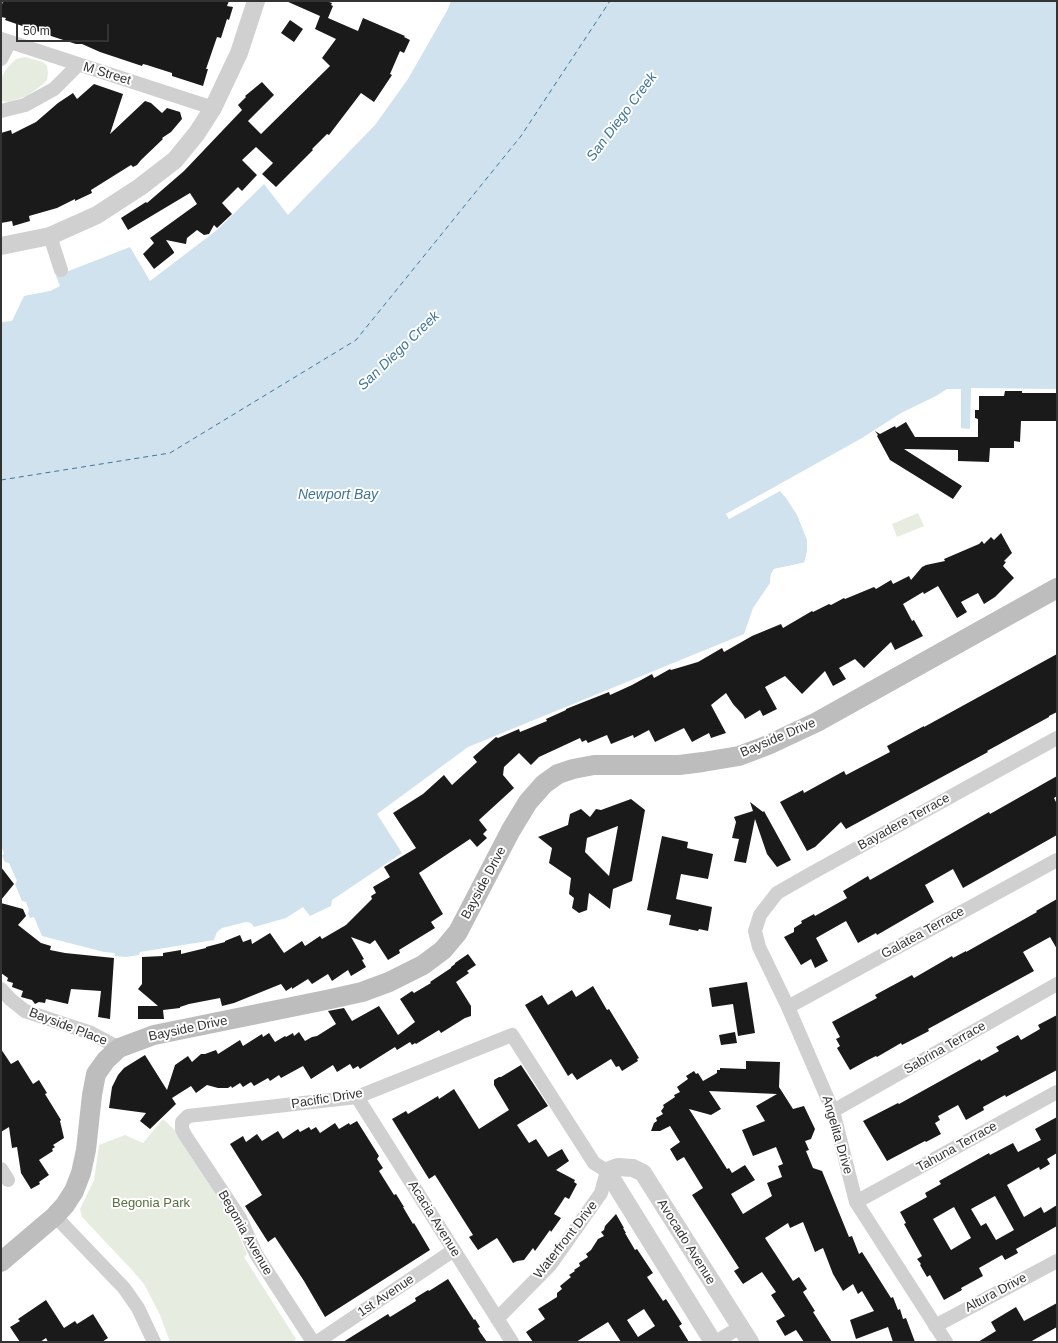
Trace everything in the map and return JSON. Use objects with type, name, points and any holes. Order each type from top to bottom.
[{"type":"main road","name":"Bayside Drive","points":[[1,1262],[55,1216],[65,1205],[74,1191],[81,1173],[86,1150],[92,1095],[96,1074],[106,1060],[119,1048],[154,1035],[333,999],[362,992],[389,982],[423,965],[443,950],[458,932],[511,830],[528,802],[544,784],[558,774],[573,769],[594,765],[679,765],[703,762],[739,756],[761,748],[817,722],[1057,588]]},
{"type":"street","points":[[1,246],[50,236],[97,215],[140,187],[175,160],[197,133],[213,108],[239,53],[256,1]]},
{"type":"street","points":[[1,58],[5,41]]},
{"type":"street","name":"M Street","points":[[5,41],[213,108]]},
{"type":"street","points":[[1,111],[25,105],[54,89],[78,65]]},
{"type":"street","points":[[50,236],[61,270]]},
{"type":"street","name":"Bayadere Terrace","points":[[760,916],[777,893],[1057,738]]},
{"type":"street","name":"Galatea Terrace","points":[[788,1007],[1057,860]]},
{"type":"street","name":"Angelita Drive","points":[[760,916],[755,931],[759,947],[788,1007],[833,1112],[856,1202],[946,1342]]},
{"type":"street","name":"Sabrina Terrace","points":[[833,1112],[1057,984]]},
{"type":"street","name":"Bayside Place","points":[[1,989],[10,999],[25,1011],[91,1033],[119,1048]]},
{"type":"street","name":"Pacific Drive","points":[[182,1122],[188,1116],[357,1097],[512,1035],[594,1163],[607,1171]]},
{"type":"street","name":"Tahuna Terrace","points":[[856,1202],[1057,1092]]},
{"type":"street","name":"Acacia Avenue","points":[[357,1097],[512,1342]]},
{"type":"street","name":"Begonia Avenue","points":[[182,1122],[182,1129],[185,1135],[240,1218],[256,1254],[312,1342]]},
{"type":"street","name":"Avocado Avenue","points":[[607,1171],[618,1166],[633,1168],[643,1173],[750,1342]]},
{"type":"street","points":[[607,1171],[713,1342]]},
{"type":"street","name":"Waterfront Drive","points":[[497,1319],[550,1264],[601,1193],[607,1171]]},
{"type":"street","points":[[55,1216],[124,1288],[138,1308],[154,1342]]},
{"type":"street","name":"1st Avenue","points":[[317,1342],[454,1250]]},
{"type":"street","name":"Altura Drive","points":[[935,1326],[1057,1261]]},
{"type":"street","points":[[716,1342],[740,1327]]},
{"type":"green space","points":[[25,57],[43,62],[47,66],[47,80],[27,96],[9,102],[1,101],[1,78],[7,68],[16,59]]},
{"type":"green space","points":[[918,513],[924,526],[897,537],[892,524]]},
{"type":"green space","name":"Begonia Park","points":[[163,1119],[176,1131],[231,1217],[247,1254],[244,1257],[296,1339],[294,1342],[170,1342],[160,1315],[144,1284],[82,1217],[80,1209],[94,1180],[99,1145],[125,1135],[143,1143]]},
{"type":"water","name":"Newport Bay","points":[[451,1],[1057,1],[1057,389],[971,388],[970,429],[961,428],[961,389],[947,389],[901,413],[862,438],[726,514],[729,519],[780,491],[797,515],[807,540],[807,551],[804,563],[774,569],[771,574],[770,583],[753,608],[744,634],[468,747],[377,814],[402,853],[332,900],[331,906],[310,916],[303,907],[286,918],[254,927],[251,923],[246,922],[222,928],[217,932],[214,940],[140,952],[139,955],[126,957],[115,956],[115,953],[104,952],[42,936],[34,917],[30,918],[28,914],[29,910],[26,902],[22,901],[15,884],[17,881],[9,863],[5,862],[2,856],[4,853],[1,846],[1,322],[12,321],[24,296],[50,291],[60,286],[56,276],[130,247],[150,281],[217,230],[264,184],[288,215],[375,125],[408,79],[448,9]]},
{"type":"pier","points":[[794,477],[729,515],[730,517],[781,490],[729,519],[726,514]]},
{"type":"pier","points":[[806,562],[805,564],[775,571],[772,575],[772,582],[770,583],[771,574],[774,569]]},
{"type":"building","points":[[3,1],[229,1],[227,6],[233,7],[229,20],[227,19],[221,38],[217,37],[206,69],[208,69],[203,86],[172,76],[172,73],[143,64],[142,66],[100,52],[82,44],[76,44],[5,20],[6,18],[1,17]]},
{"type":"building","points":[[286,1],[326,1],[332,3],[331,5],[333,6],[328,18],[358,31],[363,18],[405,36],[404,37],[410,40],[404,53],[400,51],[390,74],[392,75],[374,102],[361,93],[329,135],[327,134],[276,187],[262,174],[273,163],[256,147],[242,160],[257,175],[242,191],[238,187],[222,203],[232,214],[217,228],[214,225],[209,234],[204,235],[197,230],[187,238],[186,244],[166,240],[174,253],[154,269],[143,254],[154,243],[150,238],[197,204],[190,193],[128,230],[121,218],[146,202],[147,203],[184,171],[242,110],[238,105],[246,97],[245,96],[262,82],[274,95],[248,121],[261,134],[330,66],[322,58],[336,39],[315,29],[320,16]]},
{"type":"building","points":[[290,20],[303,29],[294,42],[281,33]]},
{"type":"building","points":[[94,84],[123,94],[110,134],[145,101],[151,103],[162,113],[167,108],[180,112],[182,119],[171,132],[162,138],[163,139],[137,165],[133,167],[131,165],[91,190],[92,193],[57,208],[29,216],[30,221],[13,226],[12,221],[1,223],[1,133],[11,130],[12,134],[36,122],[58,103],[73,93],[77,99]]},
{"type":"building","points":[[1005,391],[1022,391],[1022,393],[1057,393],[1057,421],[1021,421],[1020,442],[1014,441],[1014,448],[990,448],[989,462],[958,461],[958,450],[904,449],[962,486],[953,499],[890,460],[875,431],[880,434],[895,426],[896,428],[906,422],[915,437],[978,437],[978,419],[975,418],[975,410],[979,410],[979,396],[1004,396]]},
{"type":"building","points":[[1001,533],[1012,553],[1004,561],[1006,562],[1003,566],[1014,578],[995,597],[984,604],[978,593],[961,602],[967,612],[957,618],[938,586],[924,594],[923,592],[903,604],[912,621],[914,620],[923,636],[895,650],[891,642],[864,668],[855,659],[839,668],[846,679],[833,686],[825,671],[802,694],[785,676],[765,687],[777,709],[763,716],[760,710],[745,719],[726,693],[711,705],[726,733],[711,738],[709,733],[692,742],[684,728],[655,742],[649,730],[634,738],[633,735],[611,744],[607,735],[588,743],[586,740],[582,742],[580,738],[539,757],[531,765],[519,753],[504,767],[503,775],[514,788],[479,820],[487,830],[483,834],[487,838],[477,847],[470,839],[419,873],[443,914],[431,922],[435,928],[399,950],[400,953],[388,960],[375,940],[370,944],[351,937],[364,959],[362,960],[366,967],[351,976],[348,970],[332,981],[328,974],[312,984],[308,979],[286,991],[281,984],[234,1003],[222,1006],[220,998],[189,1004],[180,1008],[163,1010],[164,1019],[138,1019],[138,1006],[158,1006],[138,989],[142,984],[142,957],[163,956],[163,953],[181,950],[181,954],[225,942],[240,935],[243,942],[251,939],[252,944],[270,933],[284,953],[302,941],[305,946],[320,936],[322,939],[346,925],[372,899],[371,896],[376,893],[373,887],[390,877],[384,867],[416,848],[393,813],[423,794],[444,775],[452,785],[477,762],[473,757],[496,737],[498,738],[519,729],[520,732],[547,721],[546,719],[566,709],[609,692],[610,695],[652,674],[654,678],[670,669],[671,670],[698,662],[722,648],[724,652],[752,636],[781,624],[783,628],[812,611],[813,612],[829,604],[831,605],[844,598],[845,599],[874,587],[876,589],[891,580],[893,584],[909,576],[911,580],[922,567],[945,561],[944,559],[979,544],[982,541],[984,544],[991,537],[994,540]]},
{"type":"building","points":[[1057,654],[1057,712],[987,751],[988,752],[846,829],[841,822],[815,847],[807,851],[780,802],[803,790],[804,793],[844,771],[846,775],[890,752],[887,746]]},
{"type":"building","points":[[1057,776],[1057,796],[1054,798],[1057,804],[1057,835],[963,888],[953,869],[925,885],[934,902],[877,935],[876,933],[858,943],[846,921],[816,938],[828,961],[815,968],[811,959],[801,965],[784,937],[794,932],[794,928],[802,923],[801,921],[814,914],[815,916],[847,898],[843,891],[868,876],[870,880],[989,812],[990,814]]},
{"type":"building","points":[[631,799],[645,810],[632,881],[613,889],[610,909],[589,893],[587,910],[579,913],[572,908],[574,898],[569,894],[571,878],[549,863],[552,848],[538,837],[568,825],[570,814],[581,809],[590,817],[596,809],[601,810]],"holes":[[[618,826],[609,876],[585,852],[587,838]]]},
{"type":"building","points":[[750,802],[763,812],[764,811],[791,860],[777,867],[767,854],[755,819],[746,863],[734,861],[739,839],[732,838],[736,822],[734,817],[753,811]]},
{"type":"building","points":[[662,836],[688,842],[687,848],[713,854],[708,879],[681,874],[676,899],[712,907],[708,931],[699,929],[698,931],[669,925],[671,915],[647,910]]},
{"type":"building","points":[[1,867],[14,884],[1,900]]},
{"type":"building","points":[[1057,899],[1057,949],[1050,937],[1023,952],[1034,971],[928,1029],[929,1031],[902,1045],[901,1043],[850,1070],[837,1048],[840,1046],[836,1039],[840,1037],[832,1022],[877,998],[875,995],[912,975],[914,978],[952,956],[953,958],[966,952]]},
{"type":"building","points":[[1,903],[23,909],[26,916],[18,925],[41,943],[51,946],[50,950],[114,958],[110,1019],[98,1017],[101,991],[71,989],[68,1004],[46,999],[45,1003],[39,1002],[35,1004],[32,1000],[21,997],[23,991],[12,987],[13,983],[7,981],[8,978],[1,973]]},
{"type":"building","points":[[468,954],[476,965],[467,971],[469,973],[456,982],[471,1006],[471,1016],[465,1018],[441,1033],[439,1030],[416,1044],[415,1043],[412,1045],[410,1042],[397,1050],[395,1047],[360,1069],[358,1066],[353,1069],[350,1064],[337,1072],[333,1065],[311,1079],[303,1066],[281,1078],[279,1075],[270,1081],[268,1078],[254,1086],[251,1082],[243,1087],[240,1083],[232,1088],[231,1086],[228,1088],[218,1088],[207,1085],[196,1093],[191,1086],[172,1098],[176,1104],[150,1129],[140,1121],[146,1113],[109,1108],[112,1087],[118,1075],[124,1068],[145,1055],[167,1090],[175,1065],[188,1056],[192,1062],[201,1054],[216,1050],[218,1054],[240,1040],[243,1046],[262,1034],[263,1037],[269,1033],[275,1042],[293,1033],[294,1036],[299,1032],[305,1041],[317,1036],[336,1024],[328,1011],[344,1008],[352,1021],[379,1006],[398,1035],[415,1022],[400,999],[412,991],[414,993],[431,983],[430,982]]},
{"type":"building","points":[[747,982],[755,1033],[738,1036],[733,1004],[712,1007],[709,988]]},
{"type":"building","points":[[593,986],[639,1058],[637,1059],[638,1061],[622,1071],[619,1066],[616,1067],[611,1059],[577,1080],[572,1073],[568,1076],[525,1005],[542,995],[548,1005],[572,990],[576,997]]},
{"type":"building","points":[[1057,1015],[1057,1070],[1006,1097],[1005,1095],[983,1107],[984,1110],[966,1120],[958,1105],[938,1116],[940,1120],[935,1123],[941,1134],[887,1161],[863,1121],[898,1103],[899,1104],[980,1059],[981,1061],[999,1051],[996,1047],[1018,1035],[1021,1040],[1040,1029],[1038,1025]]},
{"type":"building","points":[[735,1032],[737,1043],[721,1045],[719,1035]]},
{"type":"building","points":[[1,1049],[11,1064],[18,1060],[33,1084],[39,1080],[47,1093],[45,1094],[61,1120],[64,1138],[53,1145],[55,1147],[52,1149],[53,1151],[39,1160],[49,1175],[39,1182],[40,1184],[31,1189],[21,1173],[17,1147],[12,1148],[9,1127],[1,1132]]},
{"type":"building","points":[[746,1061],[780,1062],[779,1087],[793,1109],[804,1106],[815,1129],[811,1139],[805,1141],[809,1150],[806,1151],[813,1168],[822,1171],[849,1237],[852,1236],[859,1254],[862,1252],[891,1298],[893,1297],[898,1310],[900,1309],[903,1319],[906,1318],[915,1342],[893,1342],[888,1327],[856,1339],[850,1320],[874,1311],[862,1291],[858,1294],[853,1284],[843,1291],[833,1274],[823,1248],[815,1252],[803,1222],[790,1228],[788,1223],[765,1238],[793,1281],[799,1277],[807,1289],[803,1292],[815,1311],[813,1312],[832,1342],[804,1342],[796,1330],[785,1336],[776,1321],[785,1316],[771,1295],[776,1292],[762,1272],[743,1284],[734,1271],[739,1268],[692,1195],[703,1188],[684,1157],[677,1161],[670,1149],[680,1142],[670,1126],[660,1131],[651,1131],[654,1123],[657,1121],[656,1118],[663,1114],[661,1111],[664,1107],[663,1105],[675,1097],[674,1095],[680,1092],[677,1087],[688,1079],[686,1076],[694,1071],[696,1074],[698,1073],[703,1081],[717,1073],[717,1070],[720,1070],[720,1068],[746,1069]],"holes":[[[709,1091],[777,1094],[756,1106],[765,1121],[742,1130],[753,1156],[776,1147],[783,1164],[778,1166],[782,1177],[767,1183],[772,1196],[743,1214],[731,1194],[755,1180],[745,1165],[732,1173],[729,1168],[727,1169],[689,1109],[711,1115],[721,1109]]]},
{"type":"building","points":[[521,1065],[548,1106],[517,1125],[529,1143],[536,1139],[548,1157],[562,1149],[569,1161],[556,1170],[575,1180],[574,1182],[577,1184],[569,1199],[565,1197],[554,1214],[561,1218],[551,1232],[550,1230],[535,1251],[533,1248],[524,1260],[513,1263],[497,1238],[478,1250],[469,1237],[473,1235],[435,1175],[429,1179],[392,1119],[406,1111],[408,1114],[438,1096],[439,1099],[454,1089],[479,1129],[509,1110],[494,1085],[494,1080]]},
{"type":"building","points":[[1057,1117],[1057,1153],[1047,1159],[1050,1164],[1040,1170],[1039,1167],[1007,1185],[1024,1217],[1041,1207],[1044,1213],[1057,1205],[1057,1226],[1016,1249],[1018,1253],[1005,1260],[1002,1255],[979,1268],[983,1276],[961,1288],[962,1290],[944,1300],[930,1275],[927,1277],[917,1259],[922,1256],[904,1224],[906,1223],[900,1212],[927,1197],[925,1193],[941,1184],[939,1181],[989,1153],[990,1155],[1013,1143],[1018,1152],[1041,1140],[1035,1129]],"holes":[[[995,1196],[1014,1230],[996,1240],[986,1223],[981,1226],[971,1209]],[[954,1207],[971,1238],[951,1250],[933,1219]]]},
{"type":"building","points":[[357,1121],[379,1156],[377,1159],[383,1168],[379,1171],[394,1195],[396,1194],[430,1250],[325,1317],[304,1281],[275,1237],[268,1242],[245,1206],[262,1195],[230,1144],[243,1136],[246,1142],[257,1134],[262,1141],[278,1131],[283,1139],[298,1129],[300,1132],[309,1127],[311,1130],[316,1127],[320,1133],[335,1123],[339,1129],[349,1123],[350,1125]]},
{"type":"building","points":[[616,1214],[635,1250],[637,1249],[653,1273],[647,1277],[663,1301],[666,1299],[682,1324],[679,1326],[689,1342],[621,1342],[608,1322],[576,1342],[533,1342],[526,1332],[545,1319],[538,1309],[557,1297],[557,1293],[562,1289],[560,1286],[571,1277],[569,1275],[580,1266],[579,1263],[588,1257],[586,1254],[591,1250],[598,1239],[604,1236],[601,1232],[604,1230],[605,1226]],"holes":[[[644,1309],[655,1326],[638,1337],[627,1320]]]},
{"type":"building","points":[[448,1279],[480,1327],[478,1328],[487,1342],[343,1342],[388,1314],[390,1317],[416,1301],[415,1298]]},
{"type":"building","points":[[46,1300],[64,1328],[75,1321],[77,1324],[93,1314],[108,1338],[102,1342],[48,1342],[46,1338],[40,1342],[20,1342],[10,1327],[20,1321],[18,1319]]},
{"type":"building","points":[[1057,1303],[1057,1327],[1030,1342],[978,1342],[996,1331],[991,1322],[1016,1307],[1024,1321]]},
{"type":"ferry route","points":[[1,480],[170,453],[356,340],[521,136],[610,1]]},
{"type":"water label","name":"San Diego Creek","points":[[622,117]]},
{"type":"water label","name":"San Diego Creek","points":[[399,351]]}]
